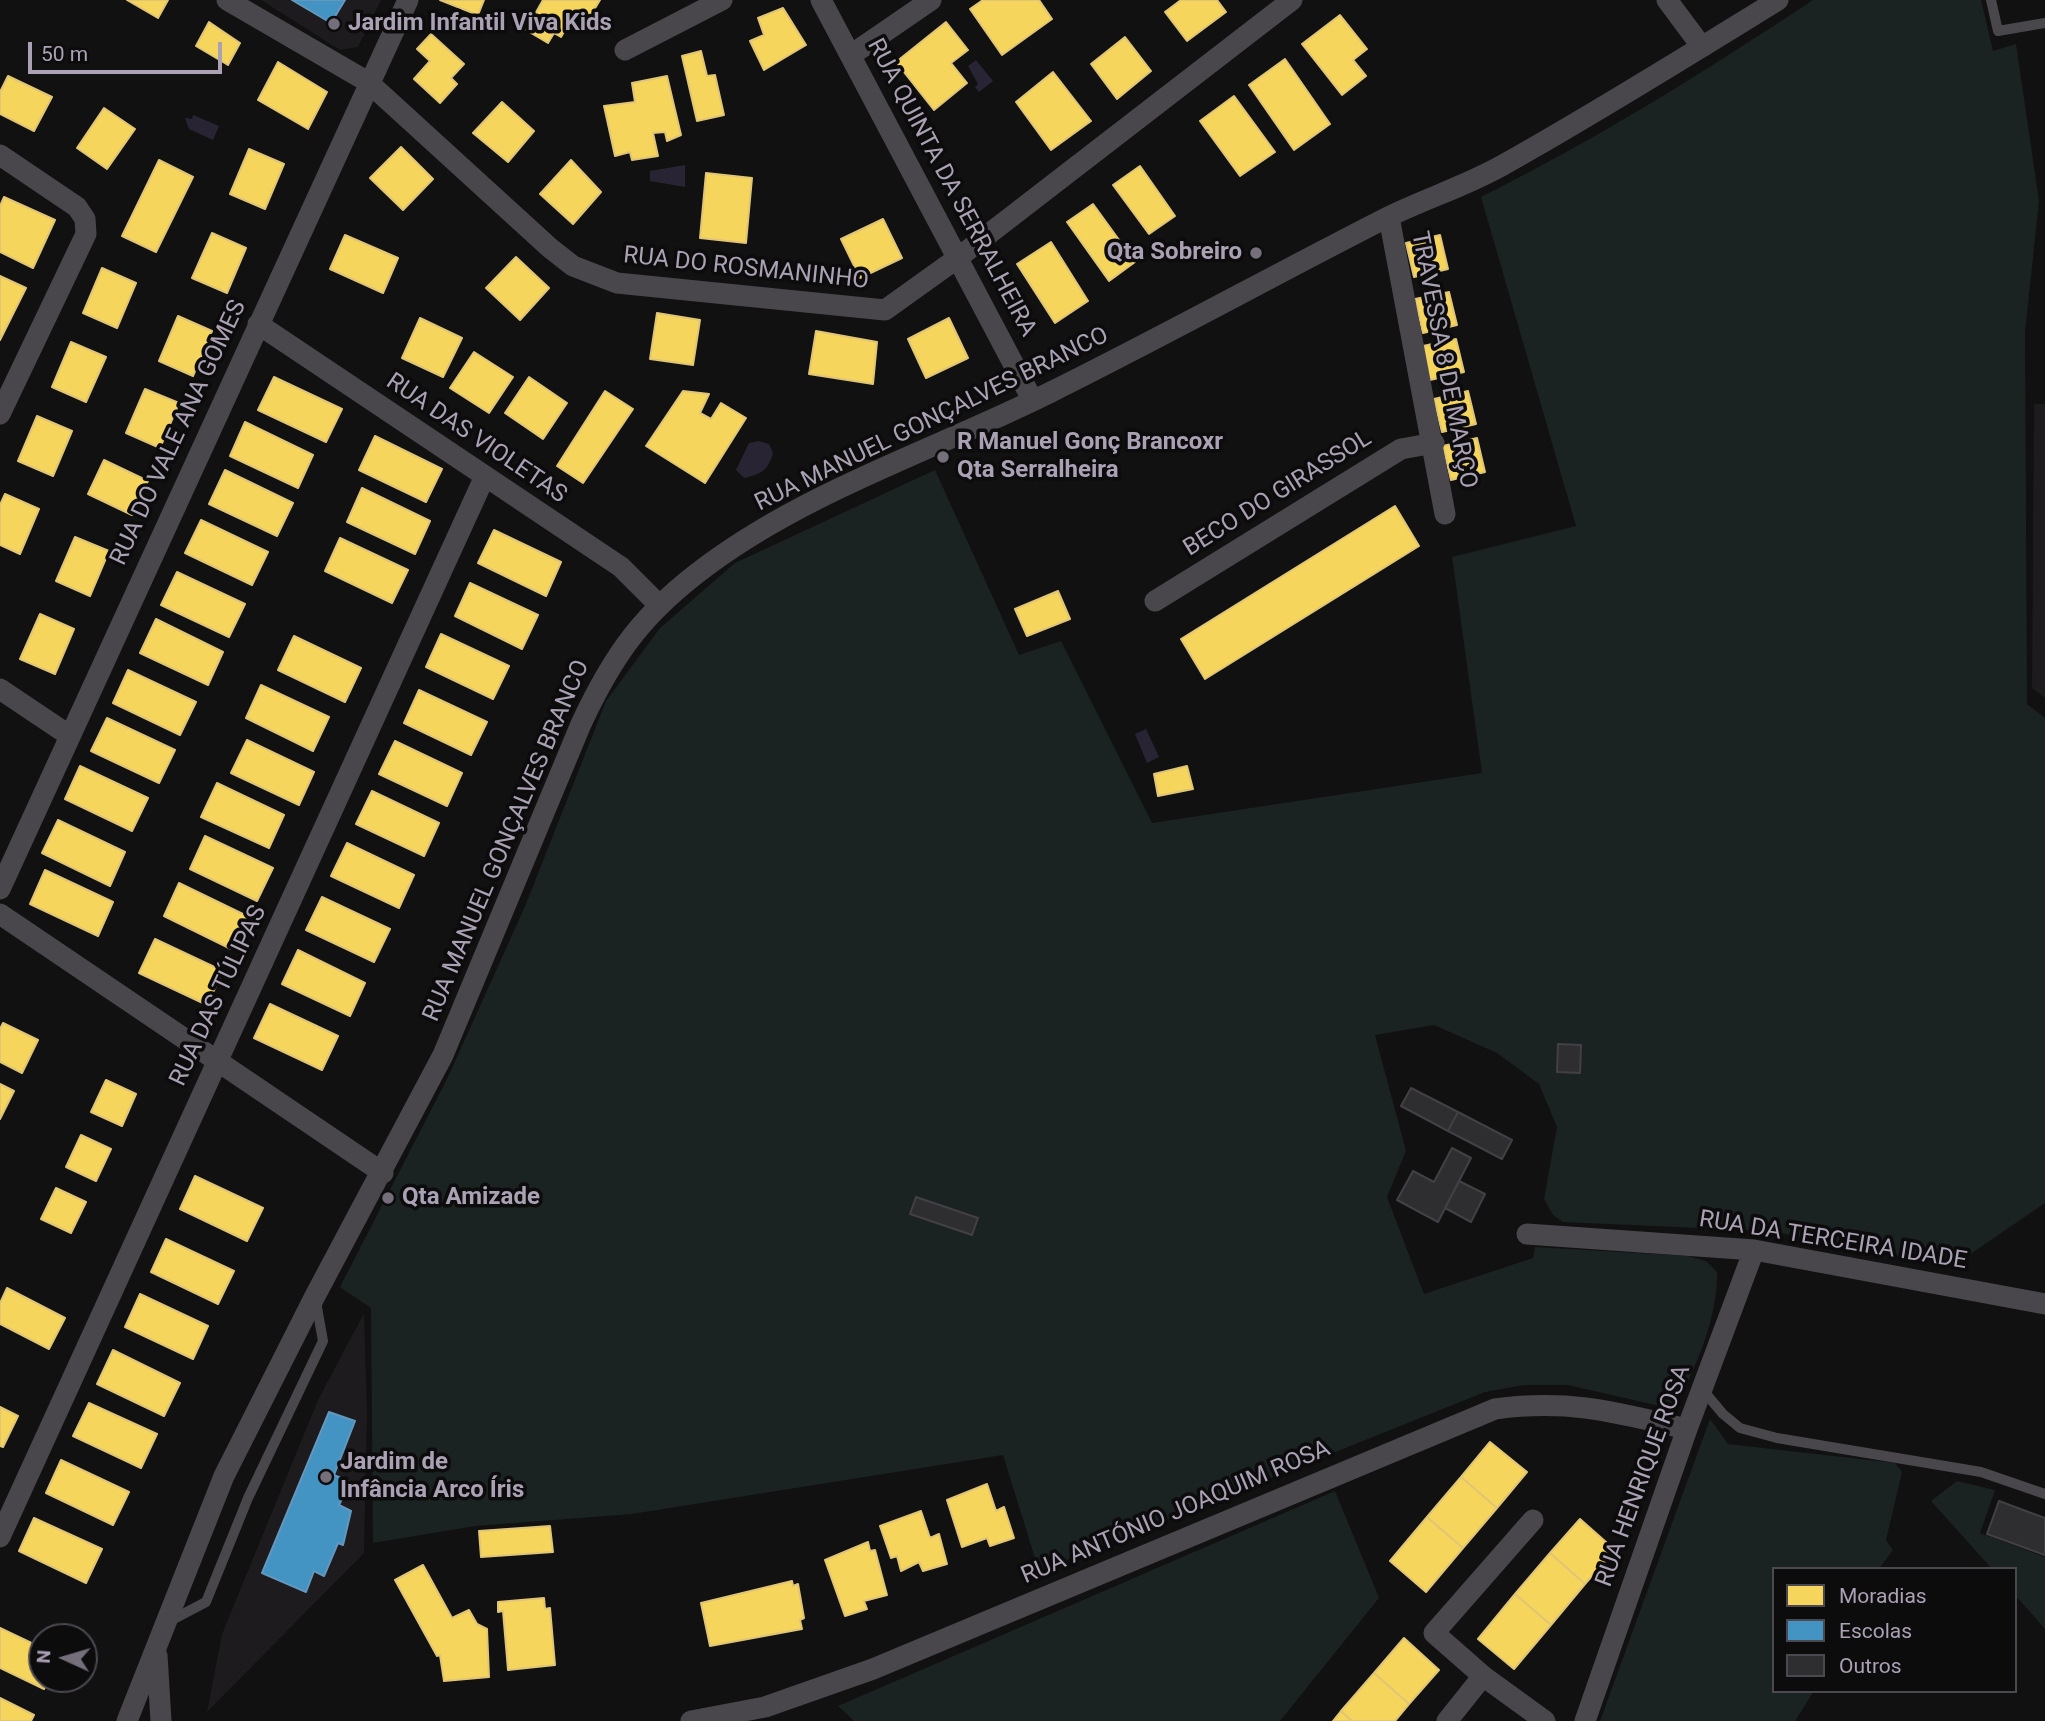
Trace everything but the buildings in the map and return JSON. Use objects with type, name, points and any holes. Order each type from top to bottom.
[{"type":"street","name":"RUA DO ROSMANINHO","points":[[227,0],[368,82],[550,248],[593,276],[617,283],[885,310],[960,257],[1292,0]]},
{"type":"street","name":"RUA DO VALE ANA GOMES","points":[[0,890],[368,82],[408,0]]},
{"type":"street","points":[[625,50],[722,0]]},
{"type":"street","name":"RUA QUINTA DA SERRALHEIRA","points":[[821,0],[960,257],[1033,401]]},
{"type":"street","points":[[851,55],[931,0]]},
{"type":"street","points":[[1667,0],[1702,47]]},
{"type":"street","name":"RUA MANUEL GONÇALVES BRANCO","points":[[127,1721],[224,1476],[315,1296],[383,1173],[443,1055],[602,677],[629,635],[659,605],[709,564],[784,517],[1033,401],[1389,217],[1500,167],[1778,0]]},
{"type":"street","points":[[0,155],[77,206],[85,219],[86,234],[0,414]]},
{"type":"street","name":"TRAVESSA 8 DE MARÇO","points":[[1389,217],[1446,514]]},
{"type":"street","name":"RUA DAS VIOLETAS","points":[[258,324],[621,567],[659,605]]},
{"type":"street","name":"BECO DO GIRASSOL","points":[[1155,601],[1401,449],[1434,443]]},
{"type":"street","name":"RUA DAS TÚLIPAS","points":[[0,1537],[485,476]]},
{"type":"street","points":[[0,689],[70,736]]},
{"type":"street","points":[[0,914],[383,1173]]},
{"type":"street","name":"RUA DA TERCEIRA IDADE","points":[[1527,1234],[1754,1250],[2045,1304]]},
{"type":"street","name":"RUA HENRIQUE ROSA","points":[[1585,1721],[1687,1429],[1754,1250]]},
{"type":"street","name":"RUA ANTÓNIO JOAQUIM ROSA","points":[[691,1721],[765,1707],[873,1669],[1495,1409],[1533,1404],[1566,1404],[1687,1429]]},
{"type":"street","points":[[1533,1520],[1434,1633],[1483,1676],[1545,1721]]},
{"type":"street","name":"RUA MANUEL GONÇALVES BRANCO","points":[[157,1649],[161,1721]]},
{"type":"street","points":[[1447,1721],[1483,1676]]},
{"type":"lane","points":[[1991,0],[1998,32],[2045,23]]},
{"type":"lane","points":[[165,1623],[206,1602],[253,1486],[323,1341],[315,1296]]},
{"type":"lane","points":[[1702,1389],[1723,1414],[1740,1428],[1777,1438],[1982,1472],[2045,1494]]},
{"type":"shaded area","name":"Jardim Infantil Viva Kids","points":[[261,0],[381,0],[358,47],[340,50]]},
{"type":"shaded area","points":[[1813,0],[1981,0],[1993,51],[2016,44],[2039,201],[2025,332],[2027,704],[2045,718],[2045,1203],[1953,1266],[1770,1231],[1563,1222],[1553,1215],[1544,1199],[1557,1127],[1539,1084],[1497,1053],[1434,1025],[1375,1035],[1406,1151],[1387,1197],[1424,1294],[1533,1258],[1535,1247],[1688,1256],[1706,1261],[1717,1272],[1714,1305],[1693,1371],[1678,1401],[1664,1407],[1568,1385],[1524,1385],[1485,1392],[1039,1571],[1003,1455],[632,1514],[475,1526],[373,1543],[371,1308],[340,1287],[448,1077],[526,904],[606,701],[660,628],[735,563],[935,470],[1019,655],[1061,641],[1152,823],[1482,773],[1452,557],[1576,526],[1481,197],[1567,152],[1650,103]]},
{"type":"shaded area","points":[[976,60],[993,81],[979,92],[975,87],[978,84],[968,66]]},
{"type":"shaded area","points":[[193,115],[219,126],[213,140],[189,129],[185,118],[192,119]]},
{"type":"shaded area","points":[[685,165],[685,187],[650,181],[650,171]]},
{"type":"shaded area","points":[[2034,404],[2045,404],[2045,698],[2032,688]]},
{"type":"shaded area","points":[[758,441],[769,444],[773,453],[771,459],[763,471],[744,478],[736,470],[749,443]]},
{"type":"shaded area","points":[[1146,729],[1159,757],[1147,763],[1135,734]]},
{"type":"shaded area","name":"Jardim de Infância Arco Íris","points":[[364,1313],[367,1411],[364,1553],[207,1712],[222,1634],[318,1400]]},
{"type":"shaded area","points":[[1710,1419],[1728,1444],[1895,1463],[1902,1472],[1886,1540],[1893,1550],[1880,1567],[1772,1567],[1772,1693],[1813,1693],[1795,1721],[1600,1721]]},
{"type":"shaded area","points":[[1957,1481],[1995,1490],[1980,1533],[2045,1557],[2045,1629],[2017,1597],[2017,1567],[1990,1567],[1931,1501]]},
{"type":"shaded area","points":[[1335,1491],[1379,1598],[1280,1721],[854,1721],[838,1706]]},
{"type":"place","name":"Jardim Infantil Viva Kids","points":[[334,24]]},
{"type":"place","name":"Qta Sobreiro","points":[[1256,253]]},
{"type":"place","name":"R Manuel Gonç Brancoxr Qta Serralheira","points":[[943,457]]},
{"type":"place","name":"Qta Amizade","points":[[388,1198]]},
{"type":"place","name":"Jardim de Infância Arco Íris","points":[[326,1477]]}]
